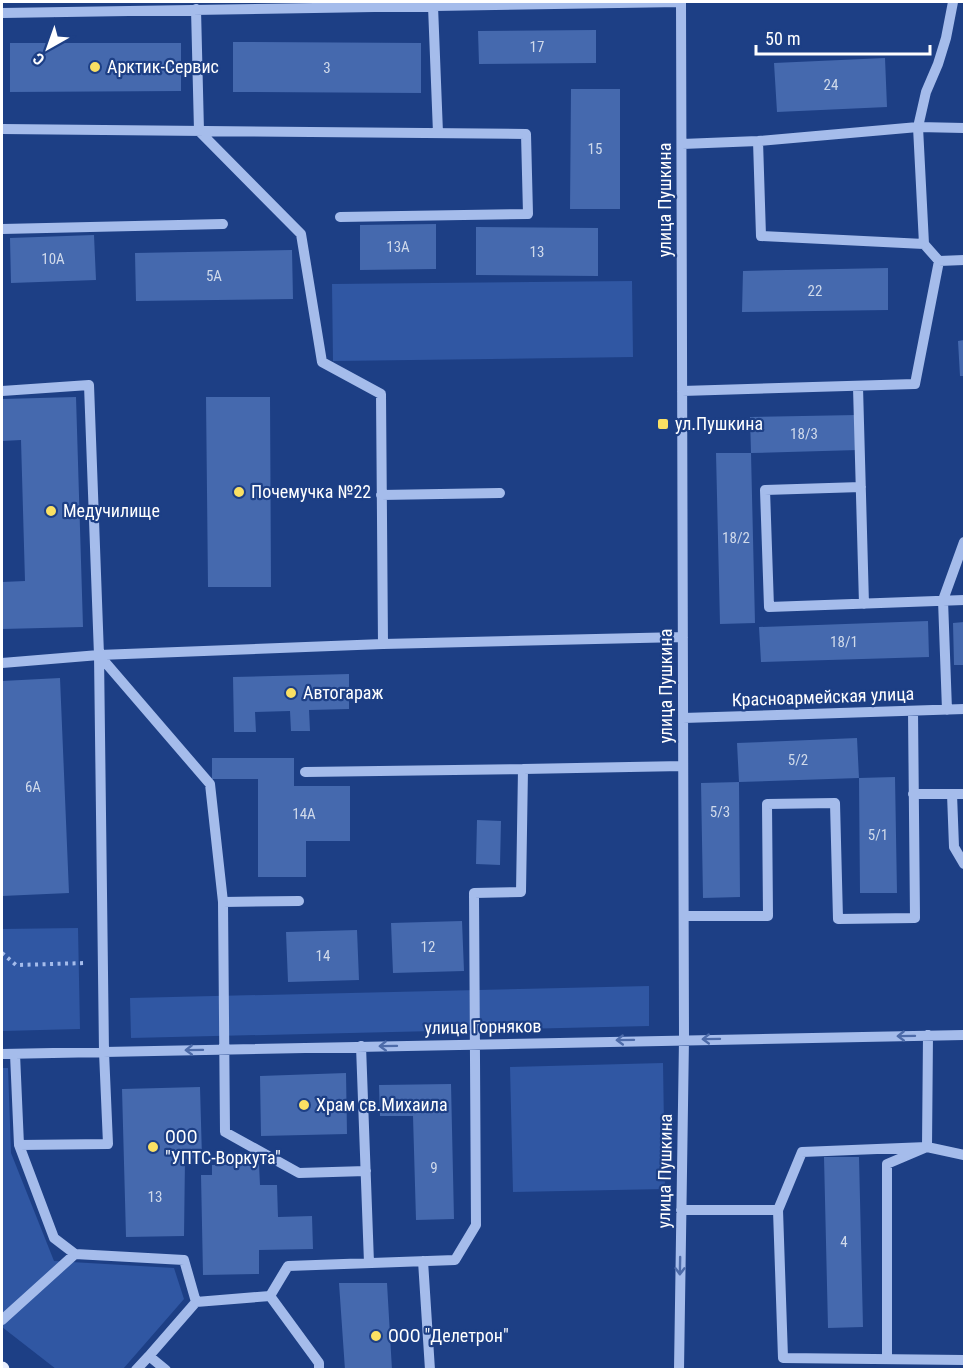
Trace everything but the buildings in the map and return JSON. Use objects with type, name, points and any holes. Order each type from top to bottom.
[{"type":"street","points":[[2,13],[270,5],[433,6],[680,2]]},
{"type":"street","name":"улица Пушкина","points":[[679,1370],[684,1039],[680,2]]},
{"type":"street","points":[[939,261],[924,244],[918,127],[926,92],[946,38],[953,2]]},
{"type":"street","points":[[433,6],[438,133]]},
{"type":"street","points":[[196,9],[199,131],[301,234],[322,362],[381,394],[383,644]]},
{"type":"street","points":[[682,144],[759,141],[918,127],[964,128]]},
{"type":"street","points":[[2,129],[526,134],[528,214],[340,217]]},
{"type":"street","points":[[759,141],[760,236],[924,244]]},
{"type":"street","points":[[2,229],[223,224]]},
{"type":"street","points":[[939,261],[964,260]]},
{"type":"street","points":[[682,391],[915,384],[939,261]]},
{"type":"street","points":[[2,391],[89,385],[99,655],[104,1052],[108,1144],[19,1145]]},
{"type":"street","points":[[858,387],[864,604]]},
{"type":"street","points":[[861,487],[765,490],[769,607],[964,600]]},
{"type":"street","points":[[381,495],[500,493]]},
{"type":"street","points":[[948,710],[943,600],[964,542]]},
{"type":"street","points":[[2,663],[99,655],[383,644],[683,637]]},
{"type":"street","points":[[99,655],[210,784],[222,902],[225,1132],[299,1173],[366,1171]]},
{"type":"street","name":"Красноармейская улица","points":[[683,718],[964,710]]},
{"type":"street","points":[[684,916],[768,916],[767,804],[835,803],[838,919],[915,918],[913,711]]},
{"type":"street","points":[[305,772],[683,766]]},
{"type":"street","points":[[270,1296],[288,1266],[455,1260],[476,1225],[474,893],[521,892],[523,769]]},
{"type":"street","points":[[913,794],[964,794]]},
{"type":"street","points":[[952,794],[954,847],[964,864]]},
{"type":"street","points":[[222,902],[299,901]]},
{"type":"street","points":[[927,1147],[928,1035]]},
{"type":"street","name":"улица Горняков","points":[[2,1054],[964,1035]]},
{"type":"street","points":[[361,1046],[369,1263]]},
{"type":"street","points":[[15,1054],[19,1145],[54,1238],[75,1254],[184,1260],[196,1302]]},
{"type":"street","points":[[887,1359],[887,1164],[927,1147]]},
{"type":"street","points":[[964,1155],[927,1147],[802,1152],[778,1210],[783,1358],[964,1360]]},
{"type":"street","points":[[681,1210],[778,1210]]},
{"type":"street","points":[[2,1320],[75,1254]]},
{"type":"street","points":[[423,1261],[430,1370]]},
{"type":"street","points":[[136,1370],[196,1302],[270,1296]]},
{"type":"street","points":[[270,1296],[319,1363],[319,1370]]},
{"type":"street","points":[[149,1356],[166,1370]]},
{"type":"path","points":[[2,953],[16,965],[103,963]]},
{"type":"shaded area","points":[[632,281],[633,357],[333,361],[332,284]]},
{"type":"shaded area","points":[[78,928],[80,1029],[2,1031],[2,929]]},
{"type":"shaded area","points":[[649,986],[649,1026],[131,1038],[130,998]]},
{"type":"shaded area","points":[[663,1063],[665,1189],[513,1192],[510,1067]]},
{"type":"shaded area","points":[[2,1068],[8,1068],[11,1153],[54,1261],[174,1268],[184,1299],[123,1369],[56,1369],[2,1327]]},
{"type":"place","name":"Арктик-Сервис","points":[[95,67]]},
{"type":"place","name":"ул.Пушкина","points":[[663,424]]},
{"type":"place","name":"Почемучка №22","points":[[239,492]]},
{"type":"place","name":"Медучилище","points":[[51,511]]},
{"type":"place","name":"Автогараж","points":[[291,693]]},
{"type":"place","name":"Храм св.Михаила","points":[[304,1105]]},
{"type":"place","name":"ООО \"УПТС-Воркута\"","points":[[153,1147]]},
{"type":"place","name":"ООО \"Делетрон\"","points":[[376,1336]]}]
